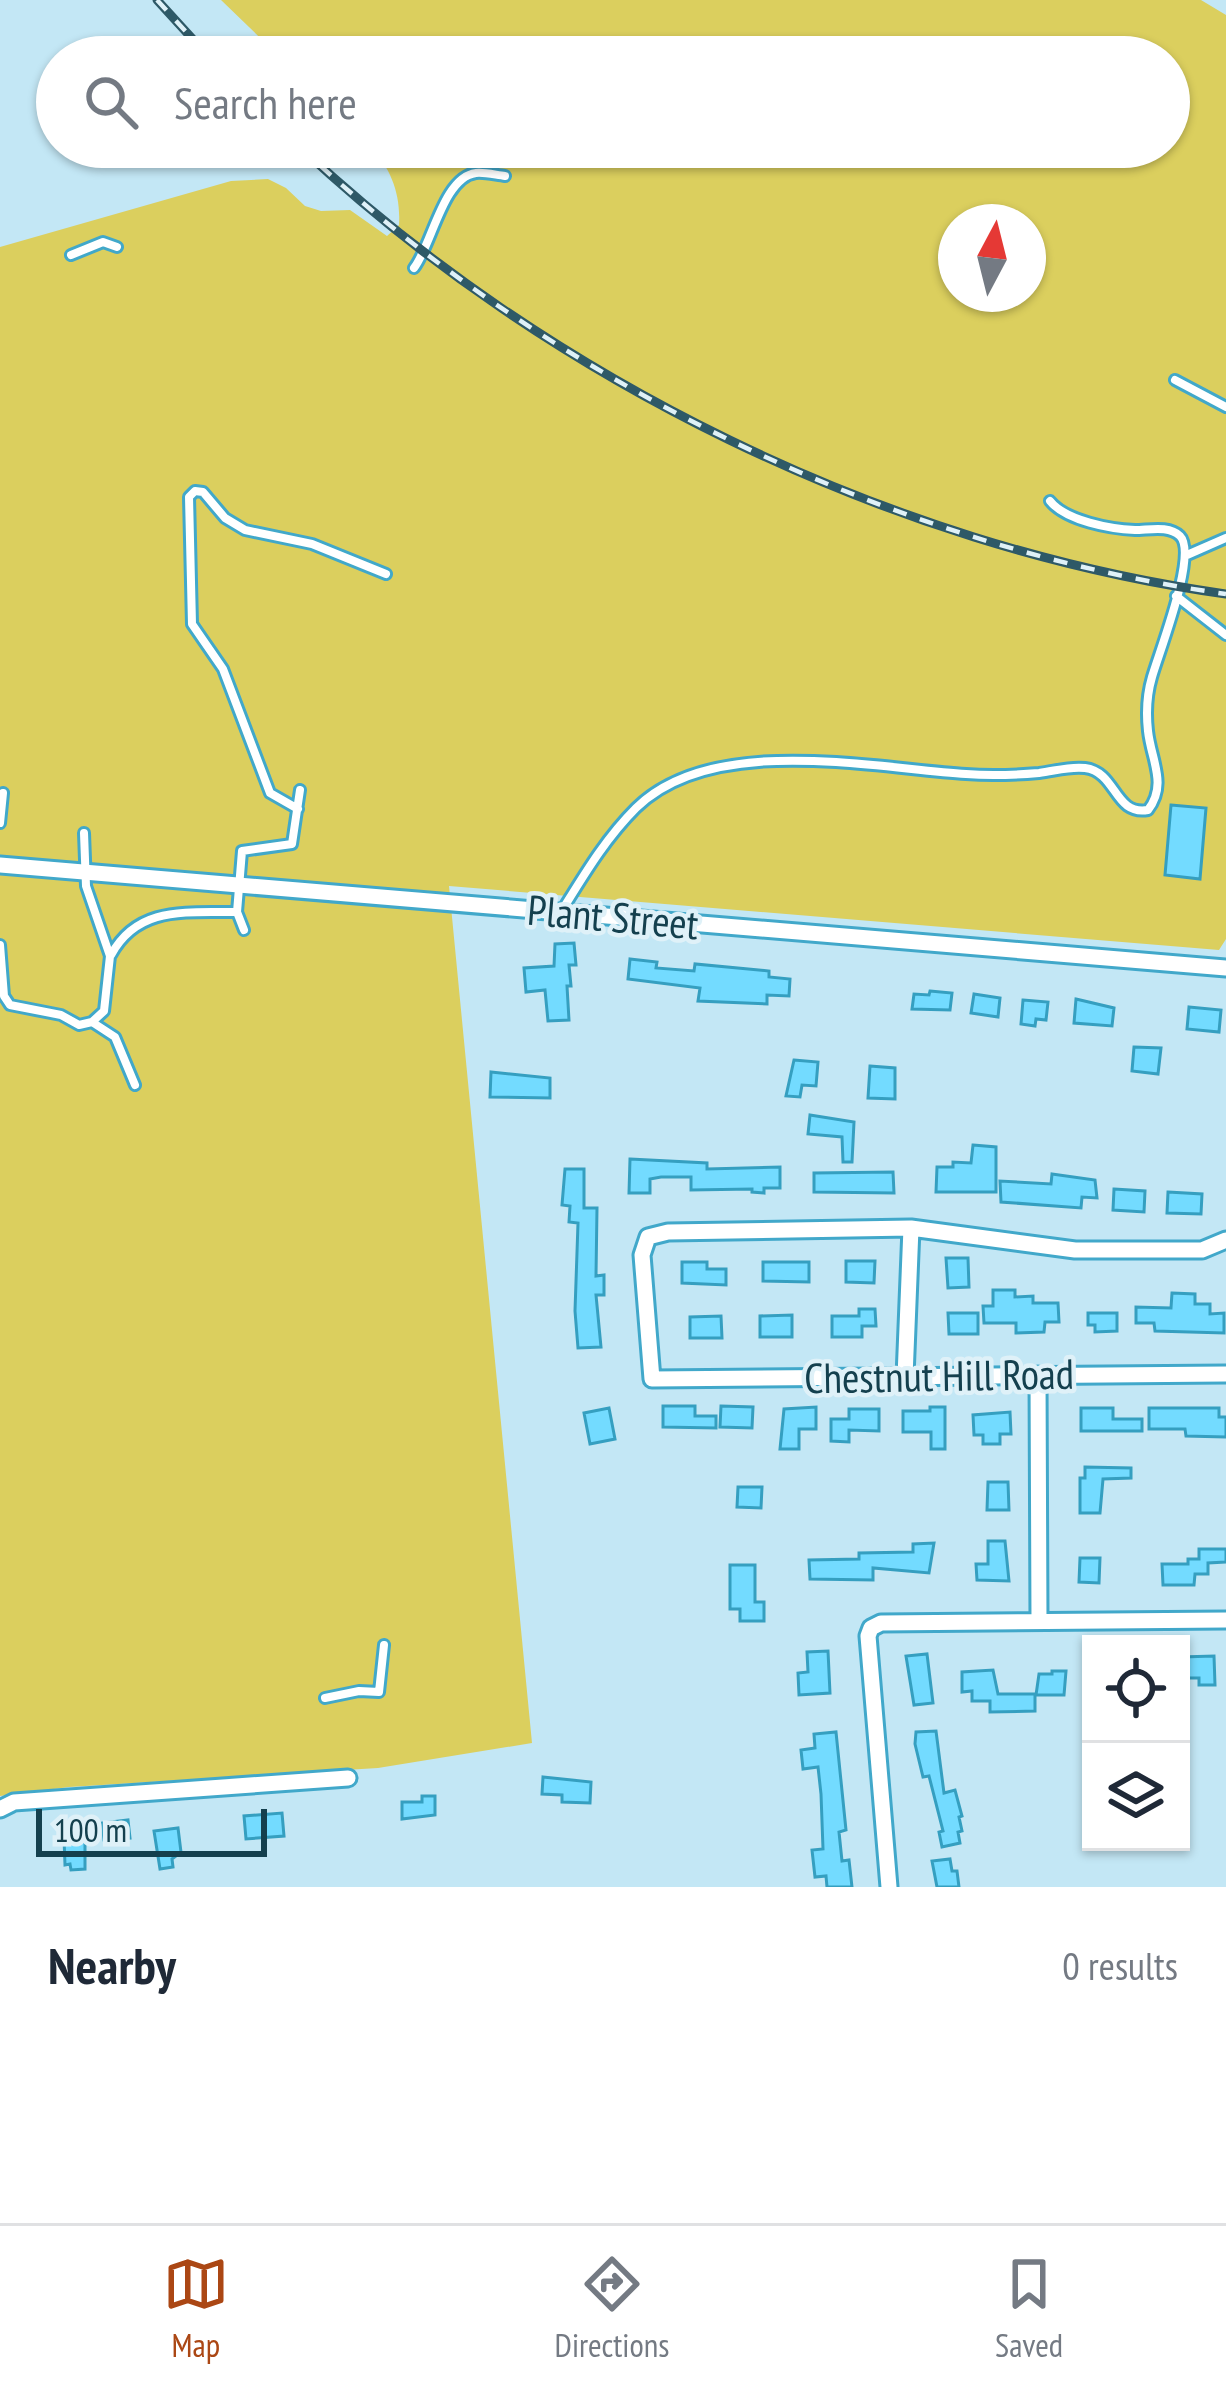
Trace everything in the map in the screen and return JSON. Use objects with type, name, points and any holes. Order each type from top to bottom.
[{"type":"street","name":"Plant Street","points":[[0,865],[1226,968]]},
{"type":"street","points":[[905,1377],[911,1228],[1075,1250],[1202,1250],[1226,1240]]},
{"type":"street","name":"Chestnut Hill Road","points":[[911,1228],[668,1232],[648,1238],[642,1255],[652,1378],[1226,1374]]},
{"type":"street","points":[[1038,1375],[1039,1621]]},
{"type":"street","points":[[889,1887],[871,1628],[881,1622],[1226,1620]]},
{"type":"street","points":[[0,1809],[14,1802],[349,1778]]},
{"type":"lane","points":[[414,268],[460,181],[475,172],[505,176]]},
{"type":"lane","points":[[71,255],[96,244],[117,247]]},
{"type":"lane","points":[[1175,380],[1226,407]]},
{"type":"lane","points":[[298,809],[281,803],[267,788],[223,669],[195,632],[191,494],[203,492],[229,521],[258,534],[312,544],[386,574]]},
{"type":"lane","points":[[561,912],[602,846],[643,802],[681,779],[726,768],[798,758],[972,775],[1084,768],[1105,777],[1122,805],[1134,811],[1148,810],[1159,784],[1148,735],[1148,697],[1186,556],[1183,540],[1171,531],[1130,530],[1077,518],[1050,502]]},
{"type":"lane","points":[[1186,556],[1226,538]]},
{"type":"lane","points":[[1177,596],[1226,635]]},
{"type":"lane","points":[[244,930],[236,912],[242,851],[292,844],[300,790]]},
{"type":"lane","points":[[0,823],[3,794]]},
{"type":"lane","points":[[0,946],[7,1003],[75,1024],[92,1022],[104,1011],[110,956],[86,886],[84,833]]},
{"type":"lane","points":[[110,956],[126,933],[152,917],[236,912]]},
{"type":"lane","points":[[92,1022],[115,1037],[135,1085]]},
{"type":"lane","points":[[325,1698],[379,1692],[384,1645]]},
{"type":"shaded area","points":[[221,0],[1201,0],[1226,15],[1226,939],[1219,950],[449,886],[532,1743],[378,1768],[69,1787],[0,1796],[0,247],[231,181],[268,179],[305,206],[350,210],[387,236],[399,225],[396,192],[386,168],[1190,168],[1190,36],[258,36]]},
{"type":"building","points":[[1171,805],[1206,808],[1200,879],[1165,875]]},
{"type":"building","points":[[574,943],[576,965],[569,965],[571,986],[567,986],[569,1020],[548,1021],[545,990],[526,992],[524,968],[554,966],[555,944]]},
{"type":"building","points":[[630,959],[657,962],[656,968],[694,971],[695,964],[769,971],[769,977],[790,979],[789,996],[767,995],[767,1004],[698,1001],[700,988],[628,979]]},
{"type":"building","points":[[930,991],[952,993],[950,1010],[912,1009],[914,994],[929,995]]},
{"type":"building","points":[[974,994],[1000,998],[998,1017],[971,1013]]},
{"type":"building","points":[[1076,999],[1114,1008],[1112,1026],[1074,1023]]},
{"type":"building","points":[[1023,1000],[1048,1002],[1046,1020],[1036,1019],[1035,1026],[1021,1024]]},
{"type":"building","points":[[1189,1007],[1221,1010],[1219,1032],[1187,1029]]},
{"type":"building","points":[[1134,1047],[1161,1048],[1158,1074],[1132,1071]]},
{"type":"building","points":[[794,1060],[818,1062],[816,1086],[802,1085],[800,1097],[786,1096]]},
{"type":"building","points":[[870,1066],[895,1068],[895,1099],[868,1098]]},
{"type":"building","points":[[491,1072],[550,1078],[550,1098],[490,1097]]},
{"type":"building","points":[[810,1115],[854,1122],[852,1162],[843,1162],[842,1137],[808,1134]]},
{"type":"building","points":[[973,1145],[996,1147],[996,1192],[936,1192],[937,1167],[971,1163]]},
{"type":"building","points":[[630,1159],[707,1163],[707,1169],[780,1167],[780,1188],[764,1188],[764,1193],[691,1190],[691,1177],[661,1177],[650,1179],[650,1193],[629,1193]]},
{"type":"building","points":[[565,1169],[584,1169],[584,1208],[597,1208],[596,1276],[604,1275],[604,1295],[596,1295],[601,1347],[578,1348],[578,1223],[569,1222],[570,1206],[562,1205]]},
{"type":"building","points":[[893,1172],[894,1193],[814,1192],[814,1173]]},
{"type":"building","points":[[1052,1174],[1095,1180],[1097,1198],[1082,1197],[1081,1208],[1001,1202],[1000,1181],[1051,1184]]},
{"type":"building","points":[[1114,1189],[1145,1191],[1144,1212],[1113,1210]]},
{"type":"building","points":[[1168,1192],[1202,1194],[1201,1214],[1167,1213]]},
{"type":"building","points":[[946,1258],[968,1258],[969,1287],[948,1288]]},
{"type":"building","points":[[846,1261],[875,1261],[874,1283],[846,1282]]},
{"type":"building","points":[[682,1262],[707,1262],[707,1269],[726,1269],[726,1285],[682,1283]]},
{"type":"building","points":[[763,1262],[809,1262],[809,1282],[763,1281]]},
{"type":"building","points":[[993,1290],[1015,1290],[1015,1297],[1033,1296],[1033,1303],[1058,1303],[1059,1322],[1045,1322],[1044,1332],[1016,1333],[1016,1323],[984,1323],[983,1306],[993,1306]]},
{"type":"building","points":[[1172,1293],[1195,1294],[1195,1304],[1210,1304],[1210,1314],[1224,1313],[1224,1333],[1155,1331],[1154,1323],[1136,1323],[1136,1307],[1171,1308]]},
{"type":"building","points":[[859,1309],[875,1309],[876,1326],[862,1326],[862,1337],[832,1337],[832,1316],[859,1316]]},
{"type":"building","points":[[948,1313],[978,1313],[978,1334],[949,1334]]},
{"type":"building","points":[[1088,1313],[1117,1313],[1117,1331],[1095,1332],[1095,1325],[1088,1325]]},
{"type":"building","points":[[792,1315],[792,1337],[760,1337],[760,1316]]},
{"type":"building","points":[[721,1316],[722,1338],[690,1338],[690,1317]]},
{"type":"building","points":[[663,1406],[695,1406],[695,1416],[716,1416],[716,1428],[663,1427]]},
{"type":"building","points":[[721,1406],[753,1407],[752,1428],[720,1427]]},
{"type":"building","points":[[816,1407],[816,1429],[799,1429],[799,1449],[780,1449],[784,1409]]},
{"type":"building","points":[[930,1407],[945,1407],[945,1449],[931,1449],[931,1432],[903,1432],[903,1411],[930,1411]]},
{"type":"building","points":[[609,1408],[615,1439],[590,1444],[584,1413]]},
{"type":"building","points":[[1081,1408],[1113,1408],[1113,1419],[1142,1419],[1142,1431],[1081,1431]]},
{"type":"building","points":[[1149,1408],[1219,1408],[1219,1417],[1226,1417],[1226,1437],[1186,1436],[1185,1429],[1149,1429]]},
{"type":"building","points":[[849,1409],[879,1409],[879,1431],[849,1430],[849,1442],[831,1441],[831,1419],[849,1419]]},
{"type":"building","points":[[1010,1412],[1011,1434],[1000,1434],[1000,1444],[983,1444],[983,1435],[974,1435],[973,1415]]},
{"type":"building","points":[[1085,1467],[1131,1468],[1131,1478],[1103,1479],[1100,1513],[1080,1513],[1080,1478],[1085,1478]]},
{"type":"building","points":[[988,1482],[1008,1482],[1009,1510],[987,1510]]},
{"type":"building","points":[[738,1487],[762,1487],[761,1508],[737,1507]]},
{"type":"building","points":[[988,1541],[1005,1541],[1009,1581],[977,1580],[976,1564],[988,1564]]},
{"type":"building","points":[[934,1543],[929,1573],[873,1568],[873,1580],[810,1579],[809,1560],[913,1552],[913,1544]]},
{"type":"building","points":[[1199,1549],[1226,1549],[1226,1562],[1208,1563],[1208,1574],[1195,1574],[1194,1585],[1163,1585],[1162,1564],[1188,1564],[1188,1559],[1199,1559]]},
{"type":"building","points":[[1080,1558],[1100,1558],[1099,1583],[1079,1582]]},
{"type":"building","points":[[730,1565],[755,1565],[755,1602],[764,1602],[764,1621],[740,1621],[740,1609],[730,1609]]},
{"type":"building","points":[[828,1651],[830,1693],[799,1695],[798,1673],[808,1672],[807,1652]]},
{"type":"building","points":[[927,1654],[933,1703],[914,1705],[906,1656]]},
{"type":"building","points":[[1214,1656],[1215,1685],[1199,1685],[1199,1678],[1190,1678],[1190,1657]]},
{"type":"building","points":[[993,1670],[998,1694],[1035,1694],[1035,1711],[990,1712],[990,1701],[972,1701],[972,1691],[962,1692],[962,1672]]},
{"type":"building","points":[[1066,1671],[1064,1695],[1036,1695],[1039,1674]]},
{"type":"building","points":[[936,1731],[944,1793],[955,1790],[962,1816],[960,1843],[942,1847],[939,1832],[943,1831],[929,1776],[923,1777],[915,1744],[916,1732]]},
{"type":"building","points":[[836,1732],[846,1830],[839,1832],[842,1861],[849,1860],[852,1887],[827,1887],[826,1876],[815,1877],[812,1850],[823,1849],[821,1794],[818,1767],[803,1769],[801,1750],[815,1748],[814,1734]]},
{"type":"building","points":[[543,1777],[591,1782],[590,1803],[562,1802],[562,1795],[542,1794]]},
{"type":"building","points":[[422,1796],[435,1796],[435,1815],[402,1819],[402,1802],[422,1802]]},
{"type":"building","points":[[282,1813],[284,1836],[246,1839],[244,1816]]},
{"type":"building","points":[[128,1820],[130,1838],[104,1840],[102,1823]]},
{"type":"building","points":[[178,1828],[181,1852],[172,1859],[173,1867],[160,1869],[154,1831]]},
{"type":"building","points":[[85,1837],[85,1869],[71,1870],[70,1864],[65,1865],[64,1838]]},
{"type":"building","points":[[950,1859],[959,1887],[937,1887],[932,1861]]},
{"type":"railway","points":[[157,0],[190,36]]},
{"type":"railway","points":[[324,168],[397,231],[502,308],[613,378],[729,440],[850,493],[974,537],[1100,571],[1226,594]]}]
